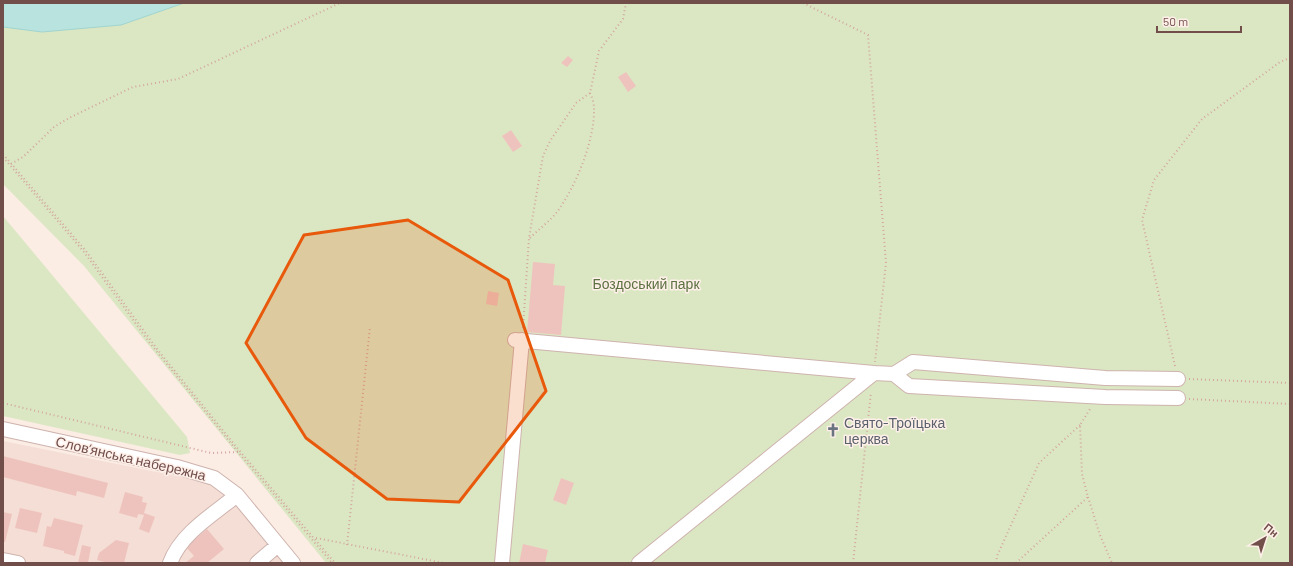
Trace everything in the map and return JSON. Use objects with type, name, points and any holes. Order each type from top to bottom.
[{"type":"street","points":[[502,563],[519,340],[874,373],[894,374],[913,362],[1104,378],[1178,379]]},
{"type":"street","points":[[639,563],[874,373]]},
{"type":"street","points":[[894,374],[909,386],[1102,396],[1178,398]]},
{"type":"street","name":"Словʼянська набережна","points":[[3,428],[195,471],[214,478],[237,495],[293,563]]},
{"type":"street","points":[[170,563],[175,549],[185,538],[237,495]]},
{"type":"street","points":[[257,563],[278,545]]},
{"type":"street","points":[[3,560],[18,563]]},
{"type":"path","points":[[10,164],[22,157],[54,127],[71,117],[133,87],[178,79],[340,3]]},
{"type":"path","points":[[530,238],[557,212],[580,171],[594,118],[595,106],[590,93],[599,51],[623,19],[626,3]]},
{"type":"path","points":[[803,3],[868,35],[886,263],[853,563]]},
{"type":"path","points":[[1290,58],[1280,62],[1202,119],[1154,180],[1142,220],[1178,379],[1290,383]]},
{"type":"path","points":[[519,340],[530,238],[543,156],[550,141],[576,103],[590,93]]},
{"type":"path","points":[[3,156],[86,251],[157,349],[238,449],[334,563]]},
{"type":"path","points":[[10,164],[84,252],[149,342],[238,452],[313,538],[444,563]]},
{"type":"path","points":[[347,544],[370,327]]},
{"type":"path","points":[[996,563],[997,556],[1039,463],[1080,425],[1102,396]]},
{"type":"path","points":[[1178,398],[1290,404]]},
{"type":"path","points":[[3,403],[211,453],[238,452]]},
{"type":"path","points":[[1080,425],[1082,474],[1100,535],[1112,563]]},
{"type":"path","points":[[1016,563],[1088,497]]},
{"type":"highlighted area","points":[[408,220],[508,280],[546,391],[459,502],[387,499],[306,438],[246,343],[304,235]]},
{"type":"shaded area","points":[[3,441],[206,482],[228,495],[283,563],[3,563]]},
{"type":"green space","name":"Боздоський парк","points":[[184,3],[1290,3],[1290,563],[326,563],[84,266],[3,184],[3,27],[42,32],[121,25]]},
{"type":"green space","points":[[3,216],[187,437],[190,453],[180,455],[3,416]]},
{"type":"water","points":[[3,3],[184,3],[121,25],[42,32],[3,27]]},
{"type":"building","points":[[568,56],[573,60],[567,67],[561,63]]},
{"type":"building","points":[[626,72],[636,86],[628,92],[618,77]]},
{"type":"building","points":[[511,130],[522,146],[513,152],[502,136]]},
{"type":"building","points":[[533,262],[555,264],[553,285],[565,286],[561,335],[527,332]]},
{"type":"building","points":[[488,291],[499,293],[497,306],[486,304]]},
{"type":"building","points":[[3,456],[108,483],[104,498],[77,491],[76,496],[3,477]]},
{"type":"building","points":[[561,478],[574,483],[566,505],[553,500]]},
{"type":"building","points":[[125,492],[143,497],[142,502],[147,503],[144,513],[155,517],[149,533],[139,529],[144,515],[138,514],[137,518],[119,513]]},
{"type":"building","points":[[20,508],[42,513],[37,533],[15,528]]},
{"type":"building","points":[[3,512],[12,514],[5,542],[3,542]]},
{"type":"building","points":[[54,518],[83,525],[75,556],[64,553],[64,551],[43,546],[47,526],[51,527]]},
{"type":"building","points":[[207,529],[224,549],[207,563],[185,563],[194,556],[186,547]]},
{"type":"building","points":[[116,540],[129,543],[124,563],[108,563],[97,560],[99,553]]},
{"type":"building","points":[[523,544],[548,550],[545,563],[519,563]]},
{"type":"building","points":[[82,545],[91,547],[88,563],[78,563]]},
{"type":"place","name":"Свято-Троїцька церква","points":[[833,430]]}]
